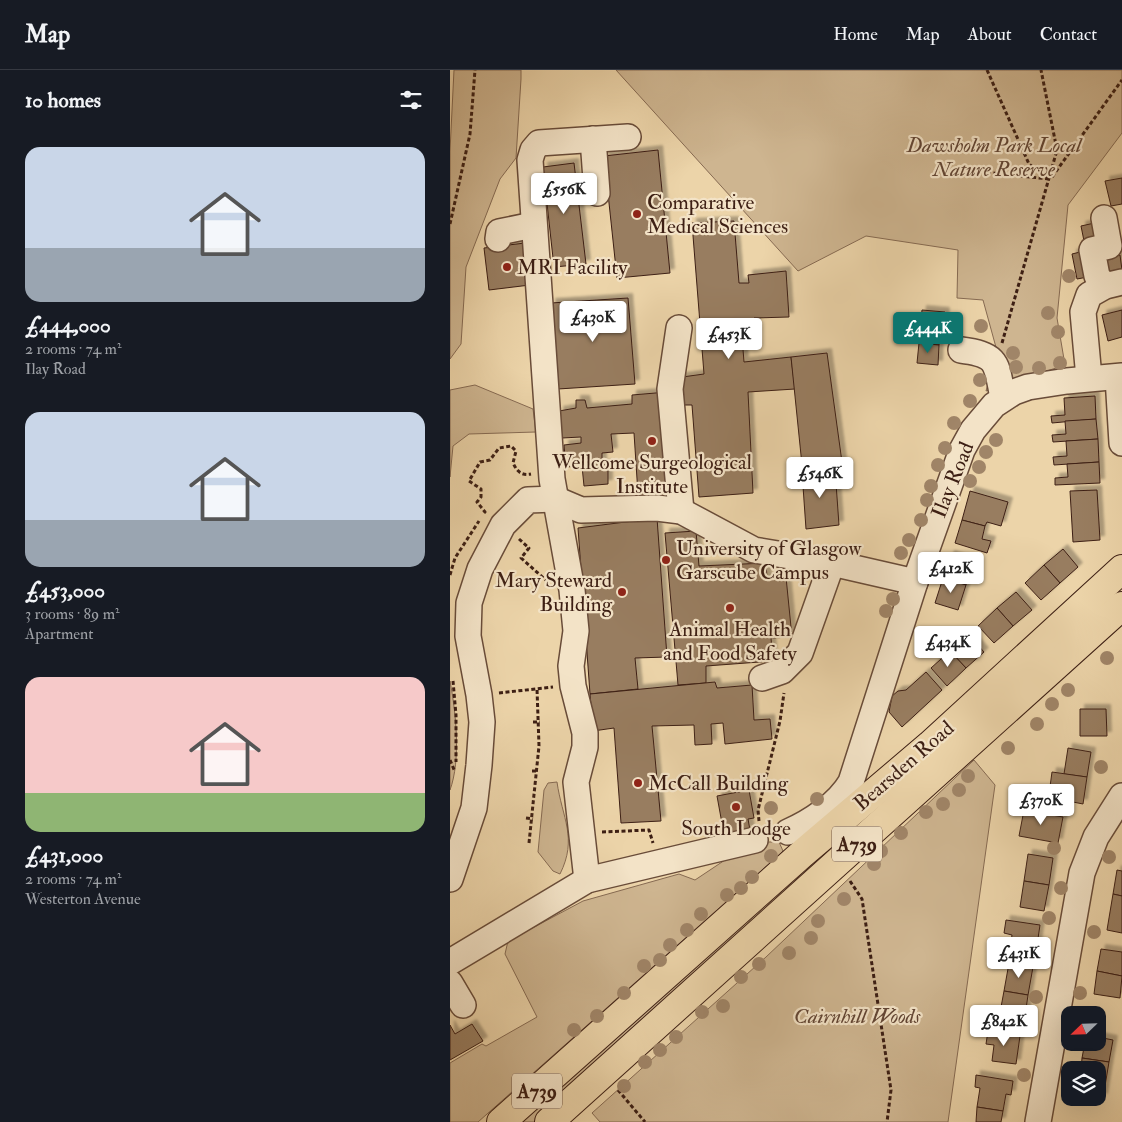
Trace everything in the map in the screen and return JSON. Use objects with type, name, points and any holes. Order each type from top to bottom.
[{"type":"main road","name":"Bearsden Road","points":[[501,1122],[803,853],[930,745],[1122,569]]},
{"type":"main road","name":"Bearsden Road","points":[[597,1077],[1122,606]]},
{"type":"main road","name":"A739","points":[[549,1122],[597,1077]]},
{"type":"street","points":[[587,880],[576,782],[585,746],[571,666],[576,631],[575,614],[554,489],[533,225],[530,160],[532,150],[539,143],[628,137]]},
{"type":"street","points":[[593,139],[596,193]]},
{"type":"street","points":[[1104,218],[1109,246],[1092,250],[1097,276],[1113,284]]},
{"type":"street","points":[[498,239],[498,232],[533,225]]},
{"type":"street","points":[[1089,378],[1083,312],[1089,295],[1113,284]]},
{"type":"street","points":[[678,328],[670,389],[681,510]]},
{"type":"street","points":[[961,350],[982,353],[996,364],[1003,398]]},
{"type":"street","points":[[1120,377],[1122,443]]},
{"type":"street","name":"Ilay Road","points":[[788,832],[832,805],[845,792],[851,782],[915,582],[962,450],[984,415],[1003,398],[1028,387],[1089,378],[1120,377]]},
{"type":"street","points":[[554,489],[582,510],[657,508],[681,510],[754,550],[832,563],[915,582]]},
{"type":"street","points":[[450,879],[474,808],[482,722],[468,636],[469,603],[480,568],[503,525],[528,500],[554,489]]},
{"type":"street","points":[[772,674],[800,653],[832,563]]},
{"type":"street","points":[[1038,1122],[1082,872],[1096,837],[1122,796]]},
{"type":"street","points":[[450,962],[587,880],[758,835]]},
{"type":"street","points":[[450,983],[463,1005]]},
{"type":"path","points":[[450,224],[470,134],[475,70]]},
{"type":"path","points":[[987,70],[1029,164],[1050,179]]},
{"type":"path","points":[[996,364],[1057,150],[1041,70]]},
{"type":"path","points":[[1050,179],[1122,80]]},
{"type":"path","points":[[974,171],[1050,179]]},
{"type":"path","points":[[450,575],[455,558],[485,512],[478,504],[482,493],[481,489],[469,482],[480,462],[490,460],[499,448],[511,446],[516,451],[513,463],[518,471],[526,475],[535,474],[554,489]]},
{"type":"path","points":[[451,672],[456,715],[455,779]]},
{"type":"path","points":[[758,835],[758,810],[785,696],[772,674]]},
{"type":"path","points":[[498,694],[560,687]]},
{"type":"path","points":[[529,842],[538,771],[540,722],[537,689]]},
{"type":"path","points":[[533,722],[540,722]]},
{"type":"path","points":[[450,760],[455,770]]},
{"type":"path","points":[[532,770],[538,771]]},
{"type":"path","points":[[526,818],[533,820]]},
{"type":"path","points":[[596,833],[650,830],[651,837]]},
{"type":"path","points":[[837,862],[862,899],[891,1090],[887,1122]]},
{"type":"path","points":[[597,1077],[646,1122]]},
{"type":"green space","points":[[454,70],[521,70],[521,79],[516,158],[500,179],[466,267],[461,344],[450,359],[450,151]]},
{"type":"green space","name":"Dawsholm Park Local Nature Reserve","points":[[616,70],[1122,70],[1122,133],[1068,205],[1057,318],[1065,365],[986,391],[997,351],[983,300],[957,298],[958,250],[866,236],[798,271]]},
{"type":"green space","points":[[475,385],[533,409],[536,432],[469,434],[453,446],[450,477],[450,390]]},
{"type":"green space","points":[[450,681],[456,722],[456,751],[450,790]]},
{"type":"green space","name":"Cairnhill Woods","points":[[974,760],[995,785],[948,1122],[600,1122],[592,1113],[766,957]]},
{"type":"green space","points":[[557,782],[568,839],[568,850],[560,874],[553,871],[538,852],[544,790],[548,783]]},
{"type":"green space","points":[[863,822],[539,1122],[522,1122],[799,869]]},
{"type":"green space","points":[[768,842],[779,842],[783,851],[478,1122],[450,1122],[450,1063],[482,1044],[486,1046],[537,1017],[505,954],[508,941],[583,901],[679,874],[695,880],[740,850]]},
{"type":"building","name":"Comparative Medical Sciences","points":[[658,150],[670,273],[617,278],[604,156]]},
{"type":"building","points":[[574,163],[586,264],[554,267],[543,167]]},
{"type":"building","points":[[1122,178],[1122,204],[1111,206],[1105,181]]},
{"type":"building","points":[[734,221],[739,283],[749,283],[748,275],[786,271],[789,317],[754,318],[756,335],[742,337],[744,362],[791,357],[795,389],[748,392],[753,493],[699,497],[692,405],[677,405],[675,378],[704,374],[692,223]]},
{"type":"building","points":[[1099,222],[1102,237],[1084,241],[1081,226]]},
{"type":"building","name":"MRI Facility","points":[[525,243],[530,285],[489,290],[484,248]]},
{"type":"building","points":[[1088,250],[1093,276],[1077,279],[1072,254]]},
{"type":"building","points":[[1120,255],[1122,270],[1102,275],[1098,260]]},
{"type":"building","points":[[628,298],[635,384],[558,389],[551,303]]},
{"type":"building","points":[[922,310],[945,312],[943,338],[940,338],[939,345],[919,343]]},
{"type":"building","points":[[1122,310],[1122,337],[1108,341],[1102,315]]},
{"type":"building","points":[[919,343],[939,345],[938,365],[917,363]]},
{"type":"building","points":[[827,353],[842,462],[802,465],[791,357]]},
{"type":"building","name":"Wellcome Surgeological Institute","points":[[667,392],[673,492],[638,494],[634,433],[611,434],[613,452],[602,453],[602,465],[608,464],[608,484],[584,486],[582,466],[566,467],[564,445],[581,443],[581,437],[562,438],[559,411],[576,408],[576,400],[585,400],[587,408],[632,404],[632,395]]},
{"type":"building","points":[[1095,396],[1096,419],[1052,423],[1051,416],[1065,415],[1064,398]]},
{"type":"building","points":[[1096,419],[1098,439],[1053,442],[1052,435],[1066,434],[1065,421]]},
{"type":"building","points":[[1098,439],[1099,462],[1054,465],[1053,457],[1067,456],[1066,441]]},
{"type":"building","points":[[1099,462],[1100,483],[1055,485],[1055,478],[1068,477],[1067,464]]},
{"type":"building","points":[[835,469],[839,525],[806,529],[802,472]]},
{"type":"building","points":[[1097,490],[1100,540],[1073,542],[1070,491]]},
{"type":"building","points":[[970,491],[1008,502],[1001,526],[987,522],[985,526],[962,520]]},
{"type":"building","name":"Mary Steward Building","points":[[657,518],[667,657],[635,658],[638,689],[590,694],[578,528]]},
{"type":"building","points":[[962,520],[985,526],[982,539],[991,541],[987,553],[955,543]]},
{"type":"building","name":"Animal Health and Food Safety","points":[[696,531],[699,566],[766,563],[767,578],[786,577],[792,637],[771,638],[773,661],[706,666],[706,683],[678,685],[665,533]]},
{"type":"building","points":[[1063,549],[1078,567],[1060,583],[1044,565]]},
{"type":"building","points":[[950,555],[973,562],[966,585],[943,578]]},
{"type":"building","points":[[1044,565],[1060,583],[1041,600],[1025,583]]},
{"type":"building","points":[[943,578],[966,585],[958,610],[935,603]]},
{"type":"building","points":[[1016,592],[1032,610],[1013,626],[997,608]]},
{"type":"building","points":[[997,608],[1013,626],[994,643],[978,626]]},
{"type":"building","points":[[968,634],[984,652],[966,668],[950,651]]},
{"type":"building","points":[[950,651],[966,668],[947,686],[931,668]]},
{"type":"building","points":[[926,672],[942,690],[902,727],[889,712],[892,696],[898,691],[906,690]]},
{"type":"building","name":"McCall Building","points":[[715,682],[717,688],[752,685],[754,720],[770,719],[772,739],[725,744],[723,723],[711,724],[712,744],[695,745],[694,725],[652,726],[661,821],[621,823],[614,728],[593,731],[590,694]]},
{"type":"building","points":[[1080,709],[1106,709],[1107,736],[1080,736]]},
{"type":"building","points":[[1068,748],[1091,752],[1087,777],[1064,774]]},
{"type":"building","points":[[1052,772],[1087,777],[1083,804],[1058,799],[1058,796],[1049,794]]},
{"type":"building","name":"South Lodge","points":[[749,790],[754,818],[748,819],[750,830],[729,834],[728,828],[723,829],[717,796]]},
{"type":"building","points":[[1024,810],[1063,817],[1058,843],[1019,836]]},
{"type":"building","points":[[1028,854],[1053,858],[1049,885],[1024,881]]},
{"type":"building","points":[[1117,870],[1122,871],[1122,896],[1113,894]]},
{"type":"building","points":[[1024,881],[1049,885],[1044,911],[1020,907]]},
{"type":"building","points":[[1113,894],[1122,896],[1122,933],[1107,930]]},
{"type":"building","points":[[1006,920],[1040,925],[1036,952],[1010,949],[1012,935],[1004,933]]},
{"type":"building","points":[[1101,949],[1122,952],[1122,976],[1097,971]]},
{"type":"building","points":[[1009,963],[1033,967],[1028,995],[1004,991]]},
{"type":"building","points":[[1097,971],[1122,976],[1120,998],[1094,994]]},
{"type":"building","points":[[1004,991],[1028,995],[1024,1023],[999,1018]]},
{"type":"building","points":[[472,1024],[483,1041],[450,1060],[450,1025],[455,1034]]},
{"type":"building","points":[[988,1031],[1020,1036],[1016,1064],[992,1061],[994,1045],[986,1044]]},
{"type":"building","points":[[1106,1039],[1113,1040],[1109,1062],[1082,1058],[1083,1051],[1106,1051]]},
{"type":"building","points":[[1082,1058],[1102,1061],[1082,1061]]},
{"type":"building","points":[[1106,1062],[1109,1062],[1106,1080]]},
{"type":"building","points":[[976,1075],[1013,1081],[1011,1095],[1006,1094],[1003,1111],[977,1107],[980,1088],[975,1087]]},
{"type":"building","points":[[977,1107],[1003,1111],[1001,1122],[976,1122]]},
{"type":"place","name":"Comparative Medical Sciences","points":[[637,214]]},
{"type":"place","name":"MRI Facility","points":[[507,267]]},
{"type":"place","name":"Wellcome Surgeological Institute","points":[[652,441]]},
{"type":"place","name":"University of Glasgow Garscube Campus","points":[[666,560]]},
{"type":"place","name":"Mary Steward Building","points":[[622,592]]},
{"type":"place","name":"Animal Health and Food Safety","points":[[730,608]]},
{"type":"place","name":"McCall Building","points":[[638,783]]},
{"type":"place","name":"South Lodge","points":[[736,807]]}]
